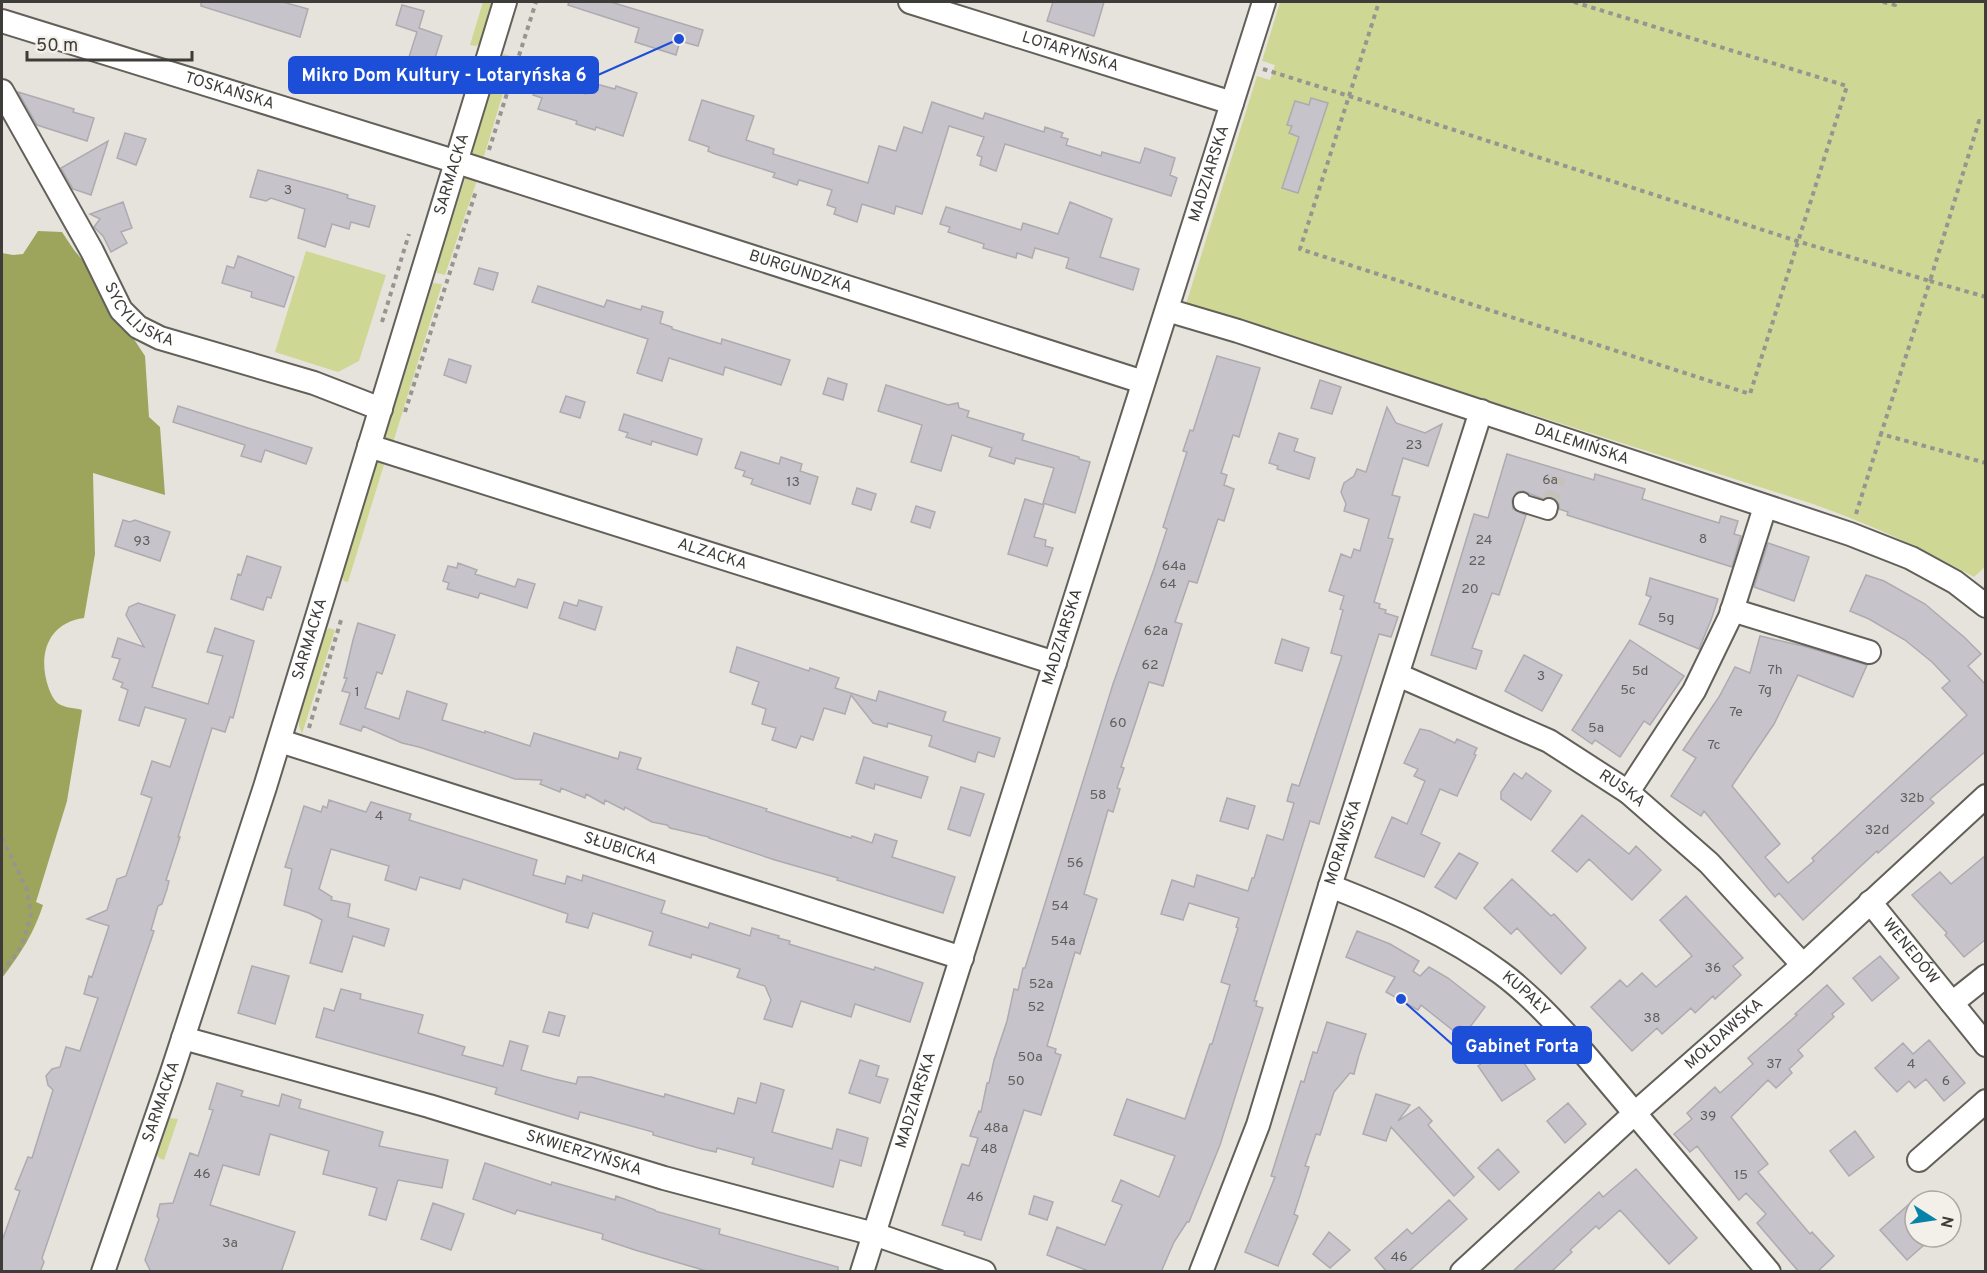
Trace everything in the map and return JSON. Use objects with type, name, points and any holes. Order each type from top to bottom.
[{"type":"street","name":"SARMACKA","points":[[103,1272],[183,1038],[280,741],[506,2]]},
{"type":"street","name":"LOTARYŃSKA","points":[[910,2],[1232,103]]},
{"type":"street","name":"MADZIARSKA","points":[[862,1272],[1264,2]]},
{"type":"street","name":"TOSKAŃSKA","points":[[2,21],[458,162]]},
{"type":"street","name":"SYCYLIJSKA","points":[[2,91],[129,320],[160,338],[314,383],[381,410]]},
{"type":"street","name":"BURGUNDZKA","points":[[458,162],[1143,382]]},
{"type":"street","name":"DALEMIŃSKA","points":[[1167,310],[1238,331],[1850,534],[1911,558],[1955,582],[1986,606]]},
{"type":"street","name":"MORAWSKA","points":[[1201,1272],[1258,1125],[1329,886],[1481,411]]},
{"type":"street","name":"ALZACKA","points":[[369,446],[1055,663]]},
{"type":"street","points":[[1522,501],[1522,503],[1548,511],[1549,507]]},
{"type":"street","points":[[1628,792],[1694,691],[1732,610],[1765,507]]},
{"type":"street","points":[[1732,610],[1869,652]]},
{"type":"street","name":"RUSKA","points":[[1398,675],[1549,741],[1628,792],[1708,863],[1803,965]]},
{"type":"street","name":"SŁUBICKA","points":[[280,741],[962,958]]},
{"type":"street","name":"MOŁDAWSKA","points":[[1462,1272],[1635,1113],[1803,965],[1986,796]]},
{"type":"street","name":"KUPAŁY","points":[[1329,886],[1418,923],[1502,973],[1553,1020],[1769,1272]]},
{"type":"street","name":"WENEDÓW","points":[[1870,902],[1986,1045]]},
{"type":"street","points":[[1952,1003],[1986,976]]},
{"type":"street","name":"SKWIERZYŃSKA","points":[[183,1038],[429,1106],[664,1178],[874,1234],[984,1272]]},
{"type":"street","points":[[1919,1160],[1986,1101]]},
{"type":"path","points":[[403,420],[536,2]]},
{"type":"path","points":[[1379,2],[1300,249],[1750,394],[1846,86],[1574,2]]},
{"type":"path","points":[[1883,2],[1895,5],[1896,2]]},
{"type":"path","points":[[1273,72],[1797,241],[1986,297]]},
{"type":"path","points":[[1855,519],[1979,121],[1986,123]]},
{"type":"path","points":[[1881,434],[1986,463]]},
{"type":"path","points":[[303,748],[344,613]]},
{"type":"path","points":[[2,838],[27,890],[31,915],[17,953],[2,972]]},
{"type":"green space","points":[[483,2],[493,2],[480,44],[470,45]]},
{"type":"green space","points":[[1280,2],[1985,2],[1986,566],[1974,577],[1895,537],[1813,504],[1186,304],[1257,76],[1270,80],[1275,65],[1262,61]]},
{"type":"green space","points":[[504,54],[514,57],[481,166],[470,160],[501,56]]},
{"type":"green space","points":[[466,176],[478,177],[445,275],[437,273],[436,269]]},
{"type":"green space","points":[[38,231],[62,232],[100,281],[118,315],[145,356],[149,417],[160,427],[165,495],[93,473],[95,554],[84,618],[71,621],[54,634],[48,643],[44,665],[49,689],[57,703],[82,710],[67,801],[36,902],[43,905],[39,916],[26,943],[2,978],[2,253],[23,254]]},
{"type":"green space","points":[[306,251],[386,275],[359,361],[338,372],[275,352]]},
{"type":"green space","points":[[433,283],[442,284],[392,446],[384,441],[384,438]]},
{"type":"green space","points":[[378,458],[386,458],[348,582],[344,581],[342,577]]},
{"type":"green space","points":[[329,628],[335,630],[302,734],[299,716],[326,631]]},
{"type":"green space","points":[[170,1118],[178,1119],[164,1160],[157,1155]]},
{"type":"building","points":[[201,2],[283,2],[308,9],[300,37],[201,6]]},
{"type":"building","points":[[569,2],[611,2],[703,30],[698,46],[680,41],[676,55],[635,42],[639,28],[568,5]]},
{"type":"building","points":[[1053,2],[1104,2],[1094,36],[1047,21]]},
{"type":"building","points":[[402,5],[424,11],[419,28],[442,36],[426,86],[402,79],[417,32],[396,25]]},
{"type":"building","points":[[538,79],[586,94],[589,82],[615,89],[616,86],[637,93],[623,136],[596,127],[595,130],[576,124],[577,121],[538,109],[542,98],[533,95]]},
{"type":"building","points":[[18,92],[74,109],[73,112],[94,118],[87,141],[37,125]]},
{"type":"building","points":[[1311,98],[1328,103],[1298,193],[1282,188],[1299,137],[1289,133],[1292,126],[1287,125],[1295,101],[1309,105]]},
{"type":"building","points":[[702,100],[754,116],[746,140],[774,149],[773,154],[868,183],[879,146],[896,151],[904,127],[922,133],[932,102],[983,119],[985,113],[1044,132],[1045,127],[1063,133],[1061,137],[1068,139],[1066,145],[1101,156],[1102,152],[1140,163],[1145,148],[1175,158],[1170,175],[1177,178],[1171,196],[1005,144],[996,171],[980,165],[982,157],[977,155],[984,137],[949,126],[922,214],[896,206],[894,214],[862,204],[857,222],[834,214],[836,208],[827,205],[832,190],[799,180],[797,185],[773,177],[775,173],[715,154],[708,151],[709,147],[689,140]]},
{"type":"building","points":[[125,133],[146,139],[136,165],[117,158]]},
{"type":"building","points":[[108,141],[91,195],[73,189],[61,168]]},
{"type":"building","points":[[258,170],[348,195],[347,198],[375,206],[369,227],[351,222],[349,229],[332,224],[325,247],[298,238],[305,209],[271,198],[266,201],[250,197]]},
{"type":"building","points":[[123,202],[132,228],[121,232],[127,243],[111,252],[103,236],[94,227],[100,219],[90,214]]},
{"type":"building","points":[[1070,202],[1112,219],[1100,257],[1139,269],[1133,290],[1066,268],[1069,258],[1035,248],[1032,258],[1017,253],[1016,258],[983,248],[984,244],[948,232],[950,227],[940,224],[946,207],[1021,230],[1023,223],[1058,234]]},
{"type":"building","points":[[238,256],[294,277],[284,307],[251,297],[252,292],[222,283],[227,266],[234,268]]},
{"type":"building","points":[[479,268],[498,273],[493,290],[474,284]]},
{"type":"building","points":[[538,286],[604,307],[607,300],[641,310],[642,306],[663,312],[660,323],[672,329],[721,344],[722,339],[790,360],[781,385],[725,367],[723,375],[669,358],[662,381],[637,373],[648,339],[532,302]]},
{"type":"building","points":[[1217,356],[1260,368],[1239,437],[1233,435],[1221,473],[1227,475],[1224,485],[1234,489],[1224,521],[1218,519],[1197,583],[1189,581],[1175,622],[1182,624],[1163,686],[1149,682],[1121,767],[1124,768],[1117,788],[1120,789],[1113,812],[1108,810],[1084,894],[1097,899],[1080,954],[1075,952],[1047,1046],[1056,1049],[1055,1053],[1061,1055],[1041,1115],[1024,1110],[981,1240],[942,1225],[962,1164],[969,1166],[978,1138],[970,1136],[979,1111],[981,1112],[1014,989],[1018,990],[1113,684],[1167,529],[1163,527],[1187,452],[1183,451],[1190,430],[1193,431]]},
{"type":"building","points":[[449,359],[471,366],[466,383],[444,375]]},
{"type":"building","points":[[828,378],[847,384],[843,400],[823,394]]},
{"type":"building","points":[[1320,380],[1341,387],[1332,414],[1311,408]]},
{"type":"building","points":[[886,385],[948,405],[958,403],[959,408],[969,411],[967,417],[1024,434],[1022,440],[1090,462],[1075,513],[1043,503],[1054,468],[1016,458],[1014,464],[989,456],[992,448],[952,435],[941,471],[911,462],[922,425],[878,411]]},
{"type":"building","points":[[566,396],[585,402],[580,418],[560,412]]},
{"type":"building","points":[[178,406],[312,448],[306,464],[265,450],[261,462],[241,456],[245,445],[173,422]]},
{"type":"building","points":[[1387,407],[1396,423],[1425,433],[1442,424],[1428,466],[1403,458],[1392,495],[1400,497],[1388,538],[1393,539],[1374,602],[1380,604],[1379,608],[1386,610],[1385,613],[1398,617],[1391,637],[1379,634],[1319,824],[1310,821],[1254,1001],[1257,1001],[1256,1006],[1263,1008],[1220,1145],[1189,1222],[1174,1242],[1161,1272],[1091,1272],[1047,1255],[1057,1227],[1105,1245],[1122,1205],[1112,1201],[1121,1180],[1159,1197],[1175,1156],[1114,1135],[1127,1099],[1185,1119],[1230,985],[1221,982],[1239,918],[1189,903],[1183,920],[1161,914],[1172,880],[1194,887],[1197,875],[1248,891],[1267,835],[1283,840],[1294,803],[1287,801],[1292,784],[1299,786],[1342,656],[1331,653],[1343,610],[1340,609],[1344,596],[1329,591],[1341,554],[1351,558],[1354,549],[1360,551],[1369,519],[1344,511],[1346,504],[1341,492],[1344,483],[1354,476],[1357,469],[1366,472]]},
{"type":"building","points":[[624,414],[702,439],[697,455],[652,441],[651,445],[626,437],[628,433],[619,430]]},
{"type":"building","points":[[1279,433],[1298,439],[1294,451],[1315,458],[1309,479],[1277,469],[1278,466],[1269,463]]},
{"type":"building","points":[[741,452],[779,464],[781,457],[802,464],[800,471],[818,477],[810,504],[751,484],[753,479],[743,476],[745,471],[735,468]]},
{"type":"building","points":[[1507,454],[1594,480],[1595,474],[1645,489],[1642,499],[1719,523],[1721,516],[1738,521],[1734,534],[1741,536],[1732,567],[1567,515],[1568,512],[1559,509],[1559,504],[1552,497],[1543,499],[1523,491],[1517,492],[1512,500],[1513,509],[1526,515],[1499,595],[1492,593],[1472,648],[1482,651],[1476,669],[1431,655],[1474,514],[1488,518]]},
{"type":"building","points":[[857,488],[876,494],[871,510],[852,504]]},
{"type":"building","points":[[1025,499],[1044,505],[1034,537],[1046,540],[1045,546],[1053,548],[1047,566],[1008,554]]},
{"type":"building","points":[[916,506],[935,512],[930,528],[911,522]]},
{"type":"building","points":[[123,520],[130,522],[135,520],[170,532],[160,561],[115,546]]},
{"type":"building","points":[[1768,543],[1809,557],[1794,601],[1754,587]]},
{"type":"building","points":[[247,556],[281,567],[271,598],[267,597],[263,610],[231,599],[238,574],[241,575]]},
{"type":"building","points":[[458,563],[477,570],[475,574],[515,587],[518,579],[535,584],[527,608],[480,593],[478,598],[447,589],[449,583],[443,581],[448,566],[457,568]]},
{"type":"building","points":[[1866,575],[1884,581],[1925,604],[1981,654],[1968,666],[1986,685],[1986,751],[1930,799],[1934,803],[1878,853],[1877,851],[1803,920],[1779,893],[1775,897],[1704,811],[1701,816],[1671,796],[1696,758],[1683,750],[1719,697],[1735,667],[1750,673],[1760,636],[1867,665],[1853,697],[1798,675],[1774,724],[1732,786],[1780,844],[1765,857],[1788,883],[1814,861],[1812,858],[1967,715],[1942,688],[1950,681],[1932,662],[1905,640],[1850,611]]},
{"type":"building","points":[[1650,578],[1718,599],[1699,649],[1639,624],[1651,597],[1646,595]]},
{"type":"building","points":[[579,600],[602,607],[595,630],[559,618],[564,602],[577,606]]},
{"type":"building","points":[[138,603],[175,615],[152,687],[208,704],[223,656],[207,652],[215,628],[254,641],[233,718],[230,717],[225,732],[212,728],[178,837],[180,837],[166,880],[169,881],[167,889],[162,904],[158,906],[151,930],[154,931],[42,1258],[44,1262],[40,1272],[2,1272],[2,1241],[20,1191],[15,1189],[28,1157],[32,1158],[53,1090],[48,1085],[46,1076],[52,1069],[60,1067],[66,1047],[80,1051],[98,998],[84,994],[109,926],[87,919],[107,910],[117,879],[126,876],[152,798],[141,794],[152,761],[170,767],[186,719],[145,707],[139,726],[119,720],[128,690],[121,687],[123,683],[113,679],[120,659],[112,657],[118,638],[144,647],[126,615],[129,607]]},
{"type":"building","points":[[358,623],[395,635],[382,674],[377,672],[365,708],[399,719],[407,691],[447,704],[442,720],[530,746],[534,733],[618,759],[620,752],[641,758],[637,769],[767,809],[766,811],[872,843],[875,834],[897,841],[892,857],[955,877],[943,913],[709,837],[652,822],[625,807],[624,810],[605,800],[604,804],[586,794],[585,798],[561,788],[560,792],[540,784],[542,780],[515,779],[402,743],[363,726],[361,731],[340,724],[350,693],[342,691],[347,678],[344,678]]},
{"type":"building","points":[[1282,639],[1309,648],[1302,671],[1275,663]]},
{"type":"building","points":[[1630,640],[1684,676],[1650,725],[1644,721],[1620,757],[1595,740],[1592,744],[1572,730]]},
{"type":"building","points":[[737,647],[809,671],[810,668],[839,678],[835,688],[876,701],[879,691],[946,712],[943,721],[1000,738],[994,757],[978,752],[975,762],[929,746],[932,736],[888,723],[887,727],[873,723],[851,695],[845,714],[824,708],[813,740],[801,736],[796,748],[772,740],[776,728],[762,724],[766,709],[752,704],[759,682],[730,672]]},
{"type":"building","points":[[1524,655],[1562,675],[1542,711],[1505,691]]},
{"type":"building","points":[[1420,729],[1430,731],[1455,743],[1457,739],[1477,748],[1457,796],[1440,789],[1421,834],[1440,843],[1424,877],[1375,857],[1392,817],[1407,824],[1425,781],[1414,776],[1418,769],[1404,763]]},
{"type":"building","points":[[864,757],[928,777],[921,798],[875,784],[874,789],[856,783]]},
{"type":"building","points":[[1514,773],[1522,779],[1526,773],[1551,791],[1531,820],[1501,799],[1501,792]]},
{"type":"building","points":[[961,787],[984,794],[970,836],[948,829]]},
{"type":"building","points":[[1227,798],[1255,806],[1248,829],[1220,821]]},
{"type":"building","points":[[329,800],[366,812],[371,802],[411,814],[409,820],[537,860],[533,875],[565,884],[567,876],[582,881],[583,875],[665,901],[661,913],[708,928],[710,923],[750,936],[752,928],[779,936],[778,938],[790,941],[789,944],[874,970],[875,967],[923,983],[910,1022],[855,1004],[851,1017],[801,1001],[792,1027],[764,1019],[771,1000],[765,986],[737,977],[740,969],[692,954],[691,958],[649,945],[653,932],[593,913],[588,928],[566,922],[568,914],[463,879],[460,889],[420,877],[416,890],[385,880],[389,866],[331,849],[319,889],[332,897],[331,900],[350,904],[348,917],[389,929],[384,946],[353,936],[342,972],[310,963],[322,920],[284,905],[292,869],[285,867],[304,806],[321,812],[323,806],[327,808]]},
{"type":"building","points":[[1582,815],[1629,854],[1636,846],[1661,870],[1632,900],[1589,859],[1577,872],[1552,851]]},
{"type":"building","points":[[1459,853],[1478,863],[1456,899],[1435,887]]},
{"type":"building","points":[[1986,855],[1986,939],[1964,957],[1945,935],[1947,933],[1912,895],[1940,872],[1951,884]]},
{"type":"building","points":[[1512,879],[1551,916],[1554,914],[1586,948],[1561,974],[1517,928],[1511,934],[1484,908]]},
{"type":"building","points":[[1686,896],[1743,958],[1733,966],[1741,975],[1715,999],[1713,996],[1695,1013],[1691,1008],[1662,1034],[1657,1028],[1632,1051],[1591,1007],[1620,980],[1627,987],[1642,973],[1656,987],[1692,956],[1660,920]]},
{"type":"building","points":[[1357,931],[1390,944],[1419,961],[1413,971],[1420,976],[1429,967],[1448,978],[1485,1007],[1467,1031],[1460,1026],[1455,1032],[1421,1005],[1418,1010],[1386,992],[1395,977],[1346,957]]},
{"type":"building","points":[[1880,956],[1899,978],[1872,1001],[1853,978]]},
{"type":"building","points":[[252,966],[289,976],[275,1024],[238,1013]]},
{"type":"building","points":[[1827,985],[1844,1004],[1832,1014],[1834,1017],[1798,1050],[1803,1056],[1789,1069],[1792,1073],[1776,1088],[1768,1080],[1731,1117],[1768,1164],[1758,1172],[1810,1234],[1812,1232],[1834,1256],[1817,1272],[1799,1272],[1757,1223],[1766,1214],[1746,1193],[1739,1200],[1697,1146],[1690,1152],[1674,1134],[1692,1119],[1687,1113],[1715,1087],[1720,1093],[1753,1064],[1748,1058]]},
{"type":"building","points":[[341,989],[361,994],[360,999],[423,1015],[418,1033],[465,1047],[462,1055],[503,1066],[510,1041],[528,1046],[521,1070],[554,1079],[576,1084],[578,1077],[591,1077],[664,1097],[665,1094],[734,1114],[738,1098],[756,1103],[761,1083],[784,1090],[772,1132],[832,1149],[837,1129],[868,1138],[861,1166],[840,1160],[833,1187],[752,1164],[754,1158],[717,1148],[716,1152],[702,1149],[653,1135],[653,1132],[580,1112],[578,1119],[495,1094],[497,1088],[316,1037],[324,1008],[334,1011]]},
{"type":"building","points":[[549,1012],[565,1016],[559,1036],[543,1032]]},
{"type":"building","points":[[1327,1022],[1366,1034],[1354,1074],[1350,1073],[1334,1092],[1320,1135],[1316,1134],[1305,1166],[1309,1167],[1294,1214],[1298,1216],[1278,1266],[1245,1252],[1275,1177],[1271,1176],[1301,1081],[1304,1082],[1313,1052],[1317,1053]]},
{"type":"building","points":[[1929,1040],[1965,1083],[1944,1101],[1926,1079],[1915,1088],[1909,1081],[1897,1092],[1875,1068],[1903,1043],[1913,1054]]},
{"type":"building","points":[[1511,1044],[1535,1079],[1502,1101],[1478,1066]]},
{"type":"building","points":[[860,1060],[879,1066],[876,1076],[888,1079],[880,1103],[849,1093]]},
{"type":"building","points":[[217,1083],[243,1091],[241,1096],[279,1106],[282,1094],[301,1100],[299,1108],[383,1132],[379,1146],[448,1160],[442,1188],[398,1180],[386,1220],[369,1215],[377,1188],[323,1174],[329,1151],[270,1134],[259,1175],[223,1165],[210,1205],[295,1232],[281,1272],[151,1272],[145,1260],[159,1219],[157,1216],[160,1204],[173,1203],[190,1153],[198,1156],[213,1110],[209,1109]]},
{"type":"building","points":[[1376,1094],[1410,1105],[1398,1121],[1419,1107],[1432,1121],[1428,1125],[1474,1177],[1454,1196],[1391,1127],[1386,1141],[1363,1134]]},
{"type":"building","points":[[1568,1103],[1586,1124],[1565,1143],[1547,1121]]},
{"type":"building","points":[[1855,1131],[1874,1157],[1849,1176],[1830,1151]]},
{"type":"building","points":[[1498,1149],[1519,1172],[1499,1190],[1478,1168]]},
{"type":"building","points":[[485,1163],[551,1185],[552,1182],[615,1200],[616,1196],[655,1211],[720,1229],[719,1234],[838,1267],[838,1272],[710,1272],[602,1239],[603,1234],[517,1210],[515,1214],[473,1199]]},
{"type":"building","points":[[1636,1169],[1697,1238],[1669,1264],[1620,1210],[1599,1229],[1596,1226],[1570,1250],[1572,1252],[1551,1272],[1512,1272],[1599,1192],[1603,1197]]},
{"type":"building","points":[[1034,1196],[1053,1202],[1047,1220],[1029,1214]]},
{"type":"building","points":[[1449,1200],[1467,1219],[1408,1272],[1387,1272],[1375,1258],[1407,1229],[1412,1234]]},
{"type":"building","points":[[433,1203],[464,1214],[451,1250],[421,1239]]},
{"type":"building","points":[[1903,1210],[1903,1249],[1919,1249],[1907,1260],[1880,1230]]},
{"type":"building","points":[[1329,1232],[1350,1250],[1330,1268],[1313,1254]]},
{"type":"tunnel","points":[[1549,507],[1559,477]]},
{"type":"place","name":"Mikro Dom Kultury - Lotaryńska 6","points":[[679,39]]},
{"type":"place","name":"Gabinet Forta","points":[[1401,999]]}]
